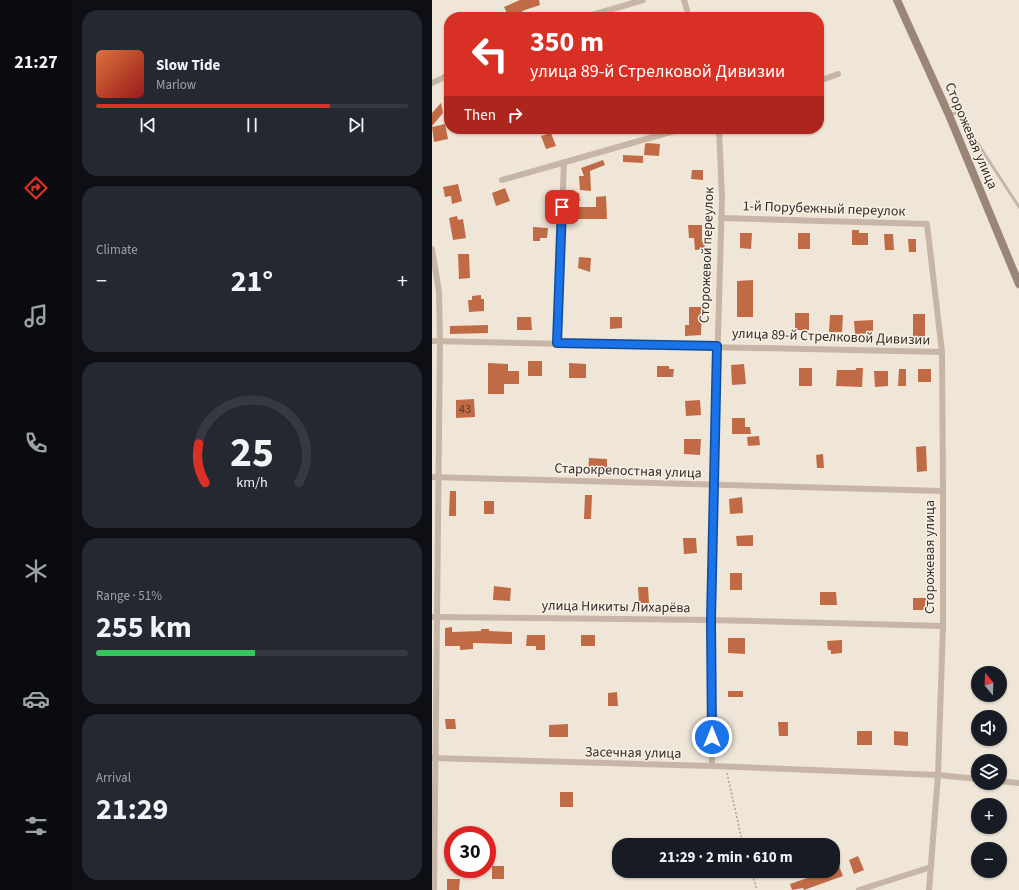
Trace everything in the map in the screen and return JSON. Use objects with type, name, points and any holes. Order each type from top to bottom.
[{"type":"main road","name":"Сторожевая улица","points":[[897,0],[949,114],[1019,284]]},
{"type":"street","points":[[602,12],[643,0]]},
{"type":"street","points":[[684,0],[688,12]]},
{"type":"street","points":[[824,79],[838,74]]},
{"type":"street","points":[[432,83],[444,77]]},
{"type":"street","points":[[502,180],[663,134]]},
{"type":"street","name":"Сторожевой переулок","points":[[712,766],[711,620],[717,346],[722,218],[719,134]]},
{"type":"street","points":[[557,343],[564,162]]},
{"type":"street","name":"1-й Порубежный переулок","points":[[722,218],[927,224]]},
{"type":"street","name":"Сторожевая улица","points":[[927,224],[942,352],[943,491],[943,626],[938,775],[929,890]]},
{"type":"street","points":[[432,249],[439,292],[440,341],[435,477],[433,758],[434,890]]},
{"type":"street","name":"улица 89-й Стрелковой Дивизии","points":[[432,341],[942,352]]},
{"type":"street","name":"Старокрепостная улица","points":[[435,477],[943,491]]},
{"type":"street","name":"улица Никиты Лихарёва","points":[[434,617],[711,620],[943,626]]},
{"type":"street","name":"Засечная улица","points":[[433,758],[712,766],[938,775],[971,778]]},
{"type":"street","points":[[1007,782],[1019,783]]},
{"type":"street","points":[[859,890],[931,867]]},
{"type":"lane","points":[[949,114],[958,113],[1019,207]]},
{"type":"path","points":[[726,767],[741,838]]},
{"type":"path","points":[[753,878],[757,890]]},
{"type":"building","points":[[520,0],[539,0],[540,5],[522,12],[506,12],[504,7]]},
{"type":"building","points":[[441,103],[443,113],[432,126],[432,113]]},
{"type":"building","points":[[444,124],[444,134],[447,134],[448,139],[434,142],[432,127]]},
{"type":"building","points":[[551,134],[556,146],[546,149],[541,136]]},
{"type":"building","points":[[645,144],[660,144],[659,156],[644,155]]},
{"type":"building","points":[[623,155],[643,156],[643,163],[623,162]]},
{"type":"building","points":[[603,160],[605,165],[590,171],[591,191],[580,190],[579,176],[584,176],[581,168]]},
{"type":"building","points":[[692,170],[703,170],[703,180],[691,179]]},
{"type":"building","points":[[458,184],[462,201],[452,204],[451,196],[445,197],[443,187]]},
{"type":"building","points":[[505,188],[510,201],[496,206],[492,193]]},
{"type":"building","points":[[579,193],[580,201],[571,202],[570,194]]},
{"type":"building","points":[[606,196],[607,219],[578,219],[578,207],[596,207],[596,197]]},
{"type":"building","points":[[457,216],[458,220],[463,219],[466,238],[453,240],[449,218]]},
{"type":"building","points":[[688,225],[702,225],[702,242],[704,242],[705,249],[695,250],[694,238],[689,238]]},
{"type":"building","points":[[533,227],[548,228],[547,238],[540,238],[540,241],[533,241]]},
{"type":"building","points":[[852,230],[859,230],[859,233],[868,233],[868,245],[852,245]]},
{"type":"building","points":[[740,233],[752,233],[751,249],[740,248]]},
{"type":"building","points":[[798,233],[810,233],[810,249],[798,249]]},
{"type":"building","points":[[884,234],[893,234],[894,250],[885,250]]},
{"type":"building","points":[[908,239],[916,239],[916,252],[909,252]]},
{"type":"building","points":[[458,254],[469,254],[470,278],[459,279]]},
{"type":"building","points":[[579,257],[591,258],[590,272],[578,268]]},
{"type":"building","points":[[753,280],[753,317],[737,317],[737,281]]},
{"type":"building","points":[[481,295],[481,299],[484,299],[484,311],[469,312],[468,300],[472,300],[472,296]]},
{"type":"building","points":[[689,307],[702,307],[701,335],[685,336],[685,325],[689,325]]},
{"type":"building","points":[[795,313],[809,313],[809,330],[795,330]]},
{"type":"building","points":[[913,314],[925,314],[925,340],[913,340]]},
{"type":"building","points":[[830,315],[843,315],[842,332],[829,332]]},
{"type":"building","points":[[517,317],[531,317],[532,330],[517,330]]},
{"type":"building","points":[[610,317],[622,317],[622,328],[610,329]]},
{"type":"building","points":[[873,320],[873,333],[855,334],[854,321]]},
{"type":"building","points":[[488,325],[488,333],[450,334],[450,326]]},
{"type":"building","points":[[528,361],[542,361],[542,376],[528,376]]},
{"type":"building","points":[[488,363],[508,364],[508,371],[519,371],[519,384],[504,384],[504,394],[488,394]]},
{"type":"building","points":[[569,363],[586,364],[586,378],[569,378]]},
{"type":"building","points":[[744,364],[746,384],[732,385],[731,365]]},
{"type":"building","points":[[657,366],[669,366],[669,369],[674,369],[673,377],[657,377]]},
{"type":"building","points":[[799,368],[812,368],[812,386],[799,386]]},
{"type":"building","points":[[856,368],[863,368],[862,387],[836,386],[837,370],[856,370]]},
{"type":"building","points":[[899,369],[906,369],[906,386],[898,386]]},
{"type":"building","points":[[918,369],[931,369],[931,382],[918,382]]},
{"type":"building","points":[[874,371],[888,371],[888,386],[875,387]]},
{"type":"building","points":[[474,399],[475,417],[456,418],[456,400]]},
{"type":"building","points":[[700,400],[701,415],[686,416],[685,401]]},
{"type":"building","points":[[732,418],[745,418],[745,427],[750,427],[751,434],[732,434]]},
{"type":"building","points":[[759,436],[760,445],[748,446],[747,437]]},
{"type":"building","points":[[684,439],[701,439],[700,455],[684,454]]},
{"type":"building","points":[[926,446],[927,471],[917,472],[916,447]]},
{"type":"building","points":[[823,454],[824,468],[817,468],[816,455]]},
{"type":"building","points":[[589,458],[607,459],[607,471],[588,471]]},
{"type":"building","points":[[450,491],[456,491],[456,516],[449,516]]},
{"type":"building","points":[[585,495],[592,495],[591,519],[584,519]]},
{"type":"building","points":[[742,497],[743,513],[730,514],[729,499]]},
{"type":"building","points":[[484,501],[494,501],[494,514],[484,514]]},
{"type":"building","points":[[753,535],[753,546],[737,546],[736,536]]},
{"type":"building","points":[[683,538],[696,538],[697,553],[684,554]]},
{"type":"building","points":[[730,573],[742,573],[742,590],[730,590]]},
{"type":"building","points":[[494,586],[511,588],[510,601],[493,600]]},
{"type":"building","points":[[638,587],[648,587],[649,603],[639,603]]},
{"type":"building","points":[[820,592],[836,592],[837,605],[820,605]]},
{"type":"building","points":[[913,598],[926,598],[925,610],[913,610]]},
{"type":"building","points":[[452,627],[452,632],[481,631],[481,629],[489,629],[489,631],[512,632],[512,644],[473,643],[473,649],[460,650],[460,646],[445,646],[445,628]]},
{"type":"building","points":[[527,635],[545,635],[545,650],[536,650],[536,646],[526,646]]},
{"type":"building","points":[[581,635],[595,635],[595,646],[581,646]]},
{"type":"building","points":[[728,638],[745,638],[745,654],[728,653]]},
{"type":"building","points":[[842,640],[842,653],[831,654],[831,650],[828,650],[827,641]]},
{"type":"building","points":[[728,691],[743,691],[743,697],[728,697]]},
{"type":"building","points":[[617,692],[618,706],[608,706],[608,693]]},
{"type":"building","points":[[445,719],[455,719],[456,729],[446,729]]},
{"type":"building","points":[[778,722],[788,722],[788,736],[779,736]]},
{"type":"building","points":[[568,724],[568,737],[549,737],[549,725]]},
{"type":"building","points":[[857,731],[872,731],[872,745],[857,745]]},
{"type":"building","points":[[894,731],[908,732],[908,746],[894,745]]},
{"type":"building","points":[[560,792],[573,792],[573,807],[560,807]]},
{"type":"building","points":[[858,856],[864,870],[854,874],[849,860]]},
{"type":"building","points":[[496,866],[504,866],[504,879],[492,879],[496,878]]},
{"type":"building","points":[[840,868],[843,876],[840,877]]},
{"type":"building","points":[[807,878],[837,878],[804,890],[803,888],[792,890],[790,884]]},
{"type":"building","points":[[447,879],[460,879],[459,890],[447,890]]},
{"type":"route","points":[[562,207],[557,343],[717,346],[711,620],[712,737]]}]
